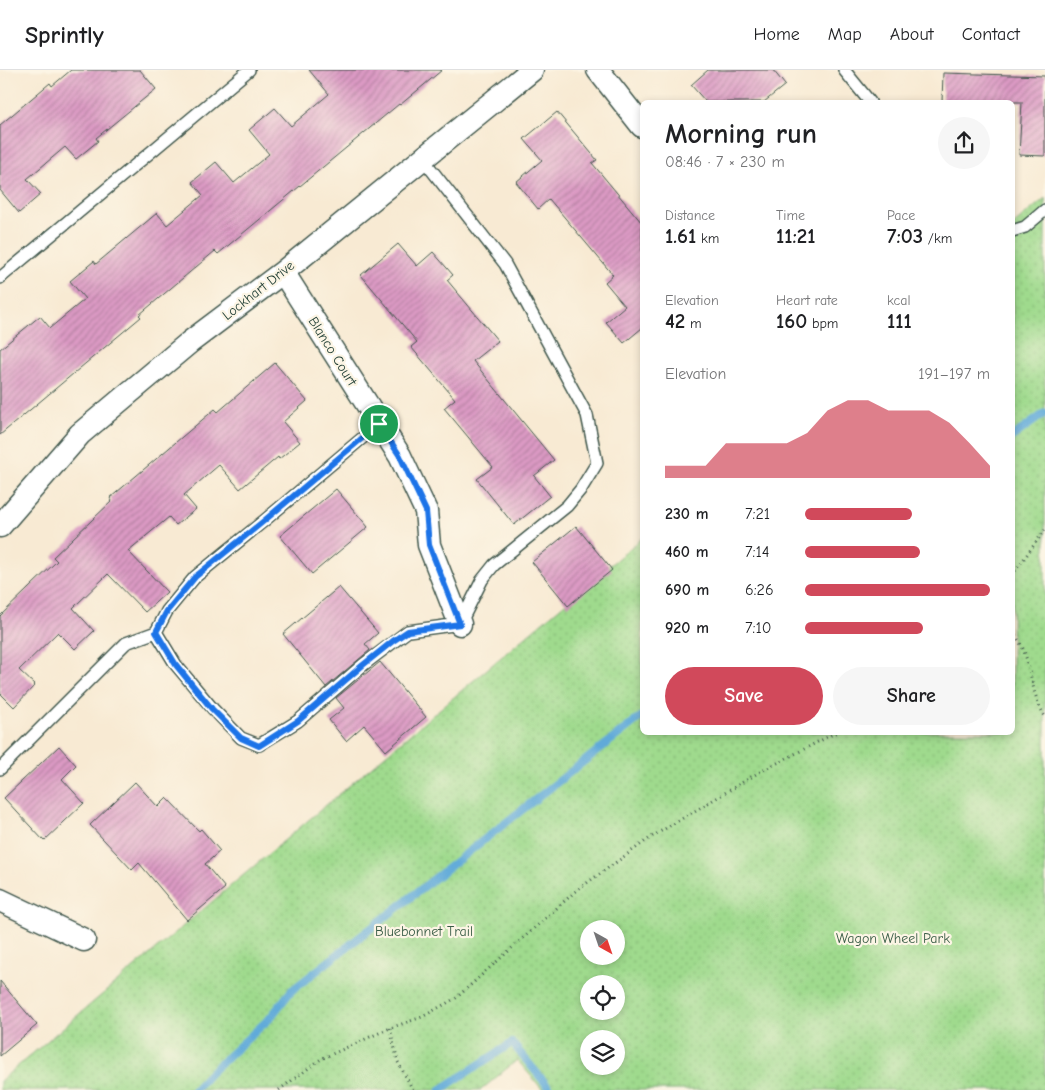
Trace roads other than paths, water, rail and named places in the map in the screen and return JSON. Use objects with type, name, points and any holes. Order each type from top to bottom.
[{"type":"street","name":"Lockhart Drive","points":[[0,526],[80,434],[190,342],[283,272],[532,70]]},
{"type":"street","points":[[598,70],[640,123]]},
{"type":"street","name":"Blanco Court","points":[[283,272],[400,456],[426,511],[429,545],[460,624]]},
{"type":"street","points":[[0,900],[84,940]]},
{"type":"lane","points":[[0,278],[249,70]]},
{"type":"lane","points":[[844,70],[868,100]]},
{"type":"lane","points":[[156,632],[176,665],[212,709],[241,738],[259,746],[298,721],[363,665],[408,631],[460,624],[482,580],[494,565],[567,506],[581,489],[597,463],[586,415],[505,264],[423,159]]},
{"type":"lane","points":[[1015,230],[1025,227],[1045,210]]},
{"type":"lane","points":[[0,769],[126,642],[156,632],[167,611],[195,577],[379,424]]},
{"type":"waterway","points":[[1015,435],[1045,413]]},
{"type":"waterway","points":[[194,1090],[270,1018],[291,991],[640,718]]},
{"type":"waterway","points":[[440,1090],[512,1043],[551,1090]]},
{"type":"park label","name":"Bluebonnet Trail","points":[[424,931]]},
{"type":"park label","name":"Wagon Wheel Park","points":[[893,938]]}]
